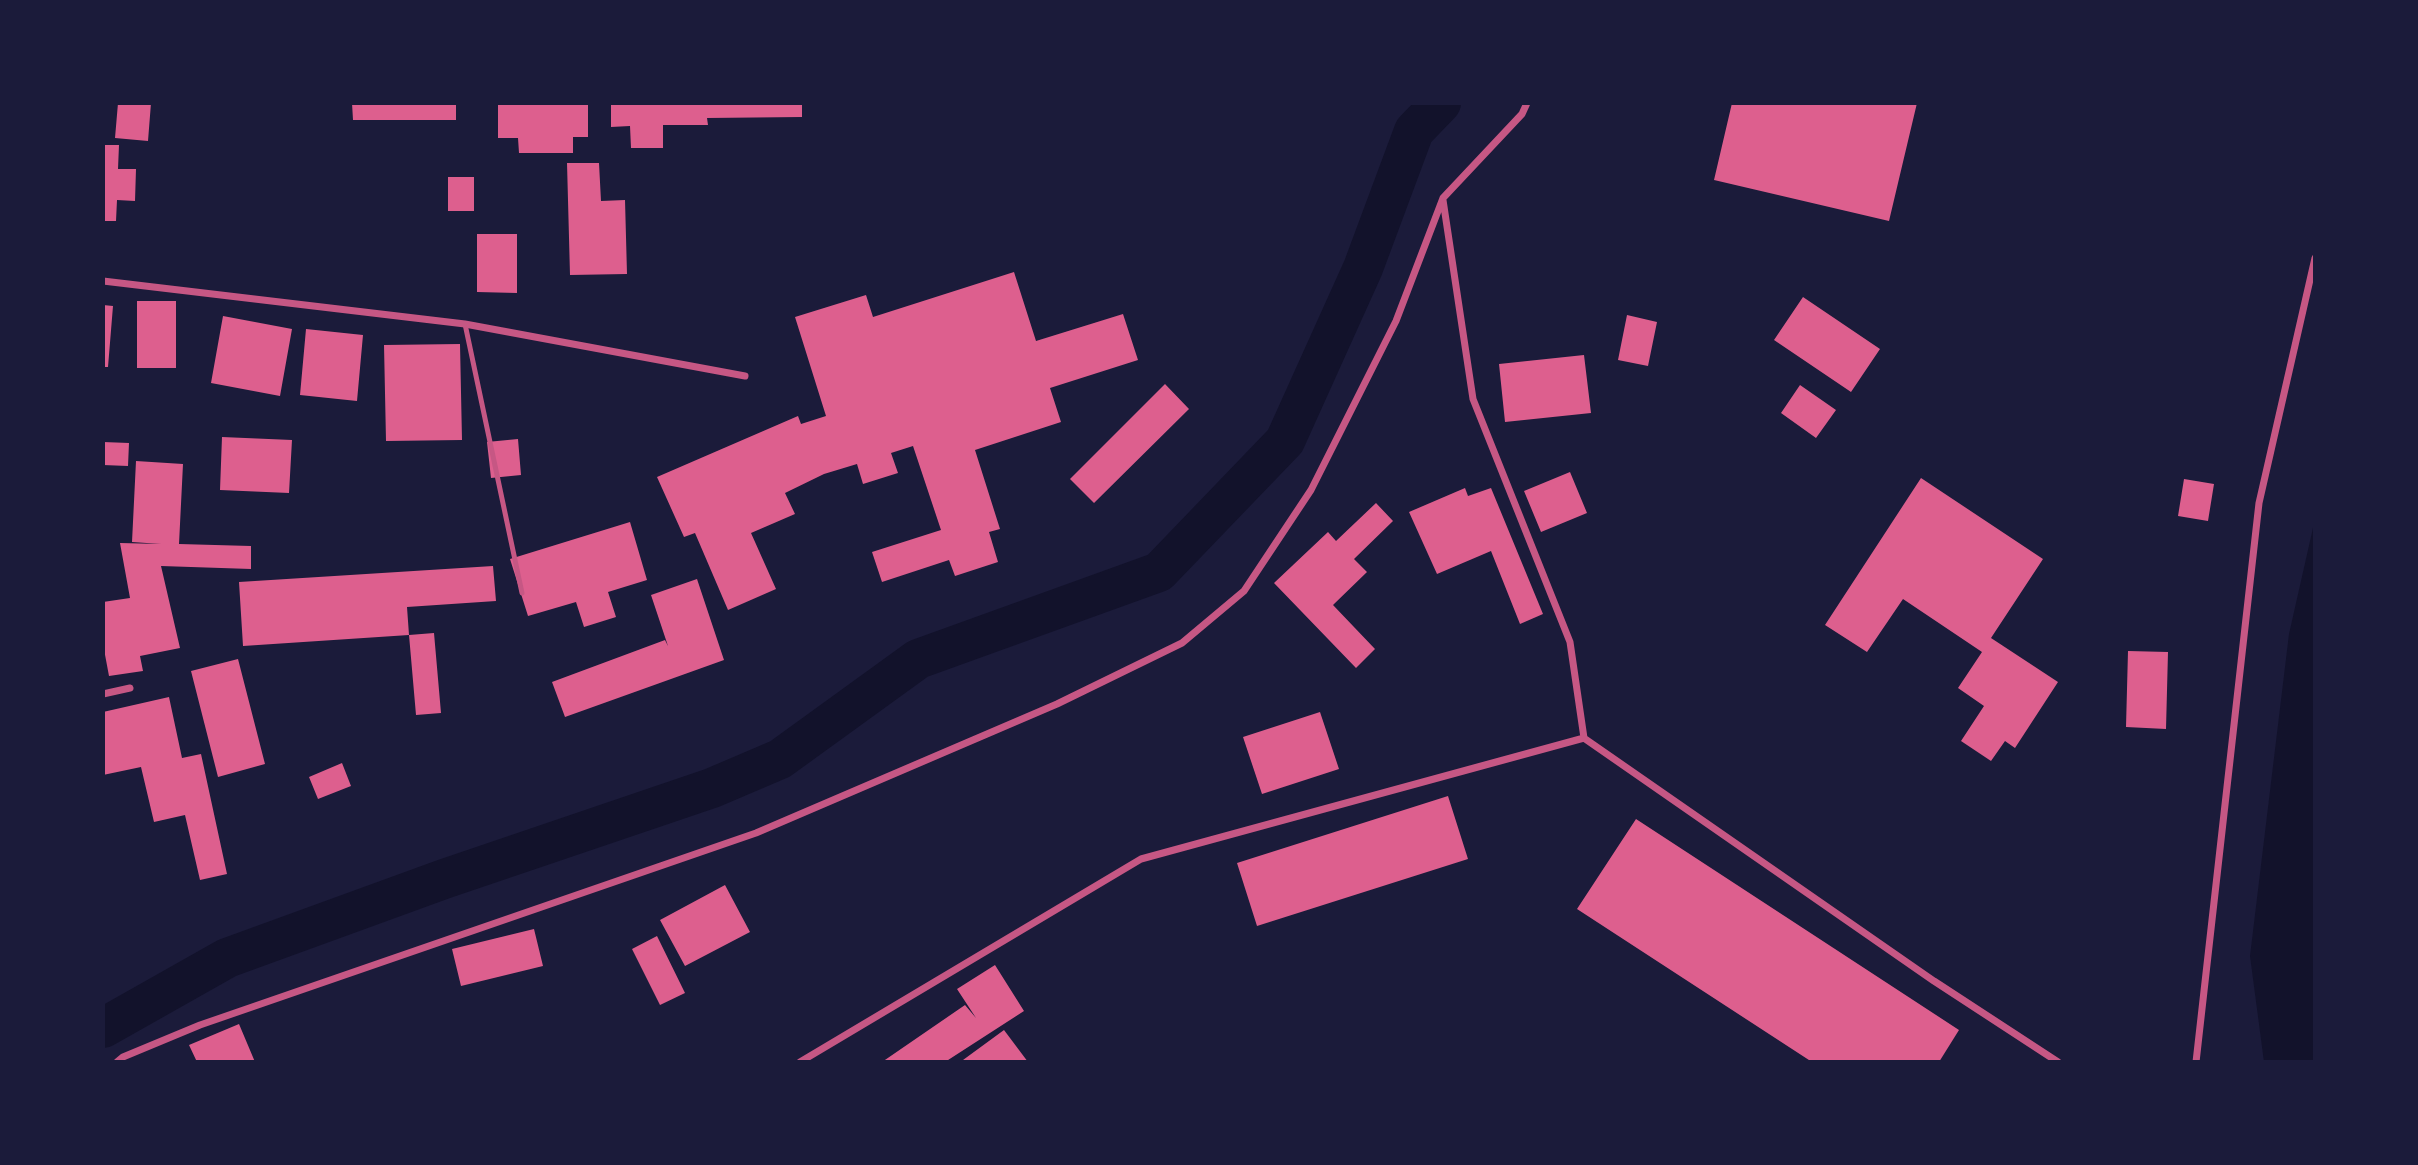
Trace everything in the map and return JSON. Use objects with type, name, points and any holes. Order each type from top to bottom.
[{"type":"street","points":[[117,1062],[123,1057],[200,1025],[757,833],[1057,704],[1182,643],[1244,591],[1311,490],[1396,321],[1443,198],[1522,114],[1527,103]]},
{"type":"street","points":[[1443,198],[1473,399],[1570,642],[1584,738],[1934,981],[2058,1062]]},
{"type":"street","points":[[2196,1062],[2259,503],[2315,258]]},
{"type":"street","points":[[103,281],[465,324],[745,376]]},
{"type":"street","points":[[103,695],[130,688]]},
{"type":"street","points":[[800,1062],[1141,859],[1584,738]]},
{"type":"lane","points":[[465,324],[522,593]]},
{"type":"shaded area","points":[[2315,519],[2315,1062],[2264,1062],[2250,956],[2289,634]]},
{"type":"building","points":[[118,103],[151,103],[148,141],[115,138]]},
{"type":"building","points":[[352,103],[456,103],[456,120],[353,120]]},
{"type":"building","points":[[498,103],[588,103],[588,137],[573,137],[573,153],[519,153],[518,138],[498,138]]},
{"type":"building","points":[[611,103],[802,103],[802,117],[707,118],[708,125],[663,125],[663,148],[631,148],[630,126],[611,127]]},
{"type":"building","points":[[1732,103],[1917,103],[1889,221],[1714,180]]},
{"type":"building","points":[[103,145],[119,145],[118,169],[136,169],[135,201],[117,200],[116,221],[103,221]]},
{"type":"building","points":[[567,163],[599,163],[601,201],[625,200],[627,274],[570,275]]},
{"type":"building","points":[[448,177],[474,177],[474,211],[448,211]]},
{"type":"building","points":[[477,234],[517,234],[517,293],[477,292]]},
{"type":"building","points":[[1014,272],[1036,341],[1123,314],[1138,360],[1050,388],[1061,422],[975,450],[1000,529],[989,532],[998,562],[955,576],[949,560],[882,582],[872,552],[941,530],[913,446],[891,453],[898,473],[863,484],[857,464],[824,474],[785,493],[795,514],[751,533],[776,589],[728,610],[695,533],[684,537],[657,477],[798,416],[801,424],[826,416],[795,317],[866,295],[873,317]]},
{"type":"building","points":[[1803,297],[1880,349],[1851,392],[1774,340]]},
{"type":"building","points":[[137,301],[176,301],[176,368],[137,368]]},
{"type":"building","points":[[103,305],[113,306],[108,367],[103,367]]},
{"type":"building","points":[[1627,315],[1657,322],[1648,366],[1618,360]]},
{"type":"building","points":[[223,316],[292,329],[280,396],[211,383]]},
{"type":"building","points":[[306,329],[363,335],[357,401],[300,395]]},
{"type":"building","points":[[460,344],[462,440],[386,441],[384,345]]},
{"type":"building","points":[[1584,355],[1591,413],[1505,422],[1499,364]]},
{"type":"building","points":[[1165,384],[1189,409],[1094,503],[1070,479]]},
{"type":"building","points":[[1800,385],[1836,410],[1816,438],[1781,413]]},
{"type":"building","points":[[222,437],[292,440],[289,493],[220,490]]},
{"type":"building","points":[[518,439],[521,475],[491,478],[487,442]]},
{"type":"building","points":[[103,442],[129,443],[128,466],[103,465]]},
{"type":"building","points":[[136,461],[183,464],[179,544],[251,546],[251,569],[161,566],[180,648],[140,656],[143,671],[109,676],[103,644],[103,602],[130,598],[120,543],[161,544],[132,542]]},
{"type":"building","points":[[1570,472],[1587,513],[1541,532],[1524,491]]},
{"type":"building","points":[[1921,478],[2043,559],[1991,638],[2058,682],[2015,748],[2005,741],[1991,761],[1961,741],[1984,706],[1958,688],[1982,652],[1903,599],[1867,652],[1825,625]]},
{"type":"building","points":[[2184,479],[2214,484],[2208,521],[2178,516]]},
{"type":"building","points":[[1465,488],[1468,496],[1491,488],[1543,614],[1520,624],[1491,551],[1437,574],[1409,512]]},
{"type":"building","points":[[1376,503],[1393,521],[1354,559],[1367,572],[1333,605],[1375,649],[1356,668],[1274,583],[1328,532],[1336,541]]},
{"type":"building","points":[[630,522],[647,580],[608,592],[616,617],[584,627],[576,602],[528,616],[510,559]]},
{"type":"building","points":[[493,566],[496,601],[407,607],[409,635],[243,646],[239,582]]},
{"type":"building","points":[[697,579],[724,660],[565,717],[552,682],[665,640],[668,646],[651,595]]},
{"type":"building","points":[[434,633],[441,713],[416,715],[409,635]]},
{"type":"building","points":[[2128,651],[2168,652],[2166,729],[2126,727]]},
{"type":"building","points":[[238,659],[265,764],[218,777],[191,671]]},
{"type":"building","points":[[169,697],[182,758],[201,754],[227,874],[200,880],[185,815],[154,822],[141,767],[103,775],[103,712]]},
{"type":"building","points":[[1320,712],[1339,769],[1262,794],[1243,737]]},
{"type":"building","points":[[342,763],[351,786],[318,799],[309,777]]},
{"type":"building","points":[[1448,796],[1468,859],[1257,926],[1237,863]]},
{"type":"building","points":[[1636,819],[1959,1030],[1939,1062],[1812,1062],[1577,909]]},
{"type":"building","points":[[725,885],[750,932],[685,966],[660,920]]},
{"type":"building","points":[[534,929],[543,966],[461,986],[452,949]]},
{"type":"building","points":[[657,936],[685,993],[660,1005],[632,949]]},
{"type":"building","points":[[995,965],[1024,1011],[945,1062],[882,1062],[965,1005],[976,1018],[957,989]]},
{"type":"building","points":[[239,1024],[255,1062],[197,1062],[189,1045]]},
{"type":"building","points":[[1004,1030],[1028,1062],[964,1062],[963,1060]]},
{"type":"waterway","points":[[103,1028],[227,958],[444,879],[712,788],[780,759],[918,659],[1159,572],[1285,441],[1363,268],[1414,131],[1441,103]]}]
